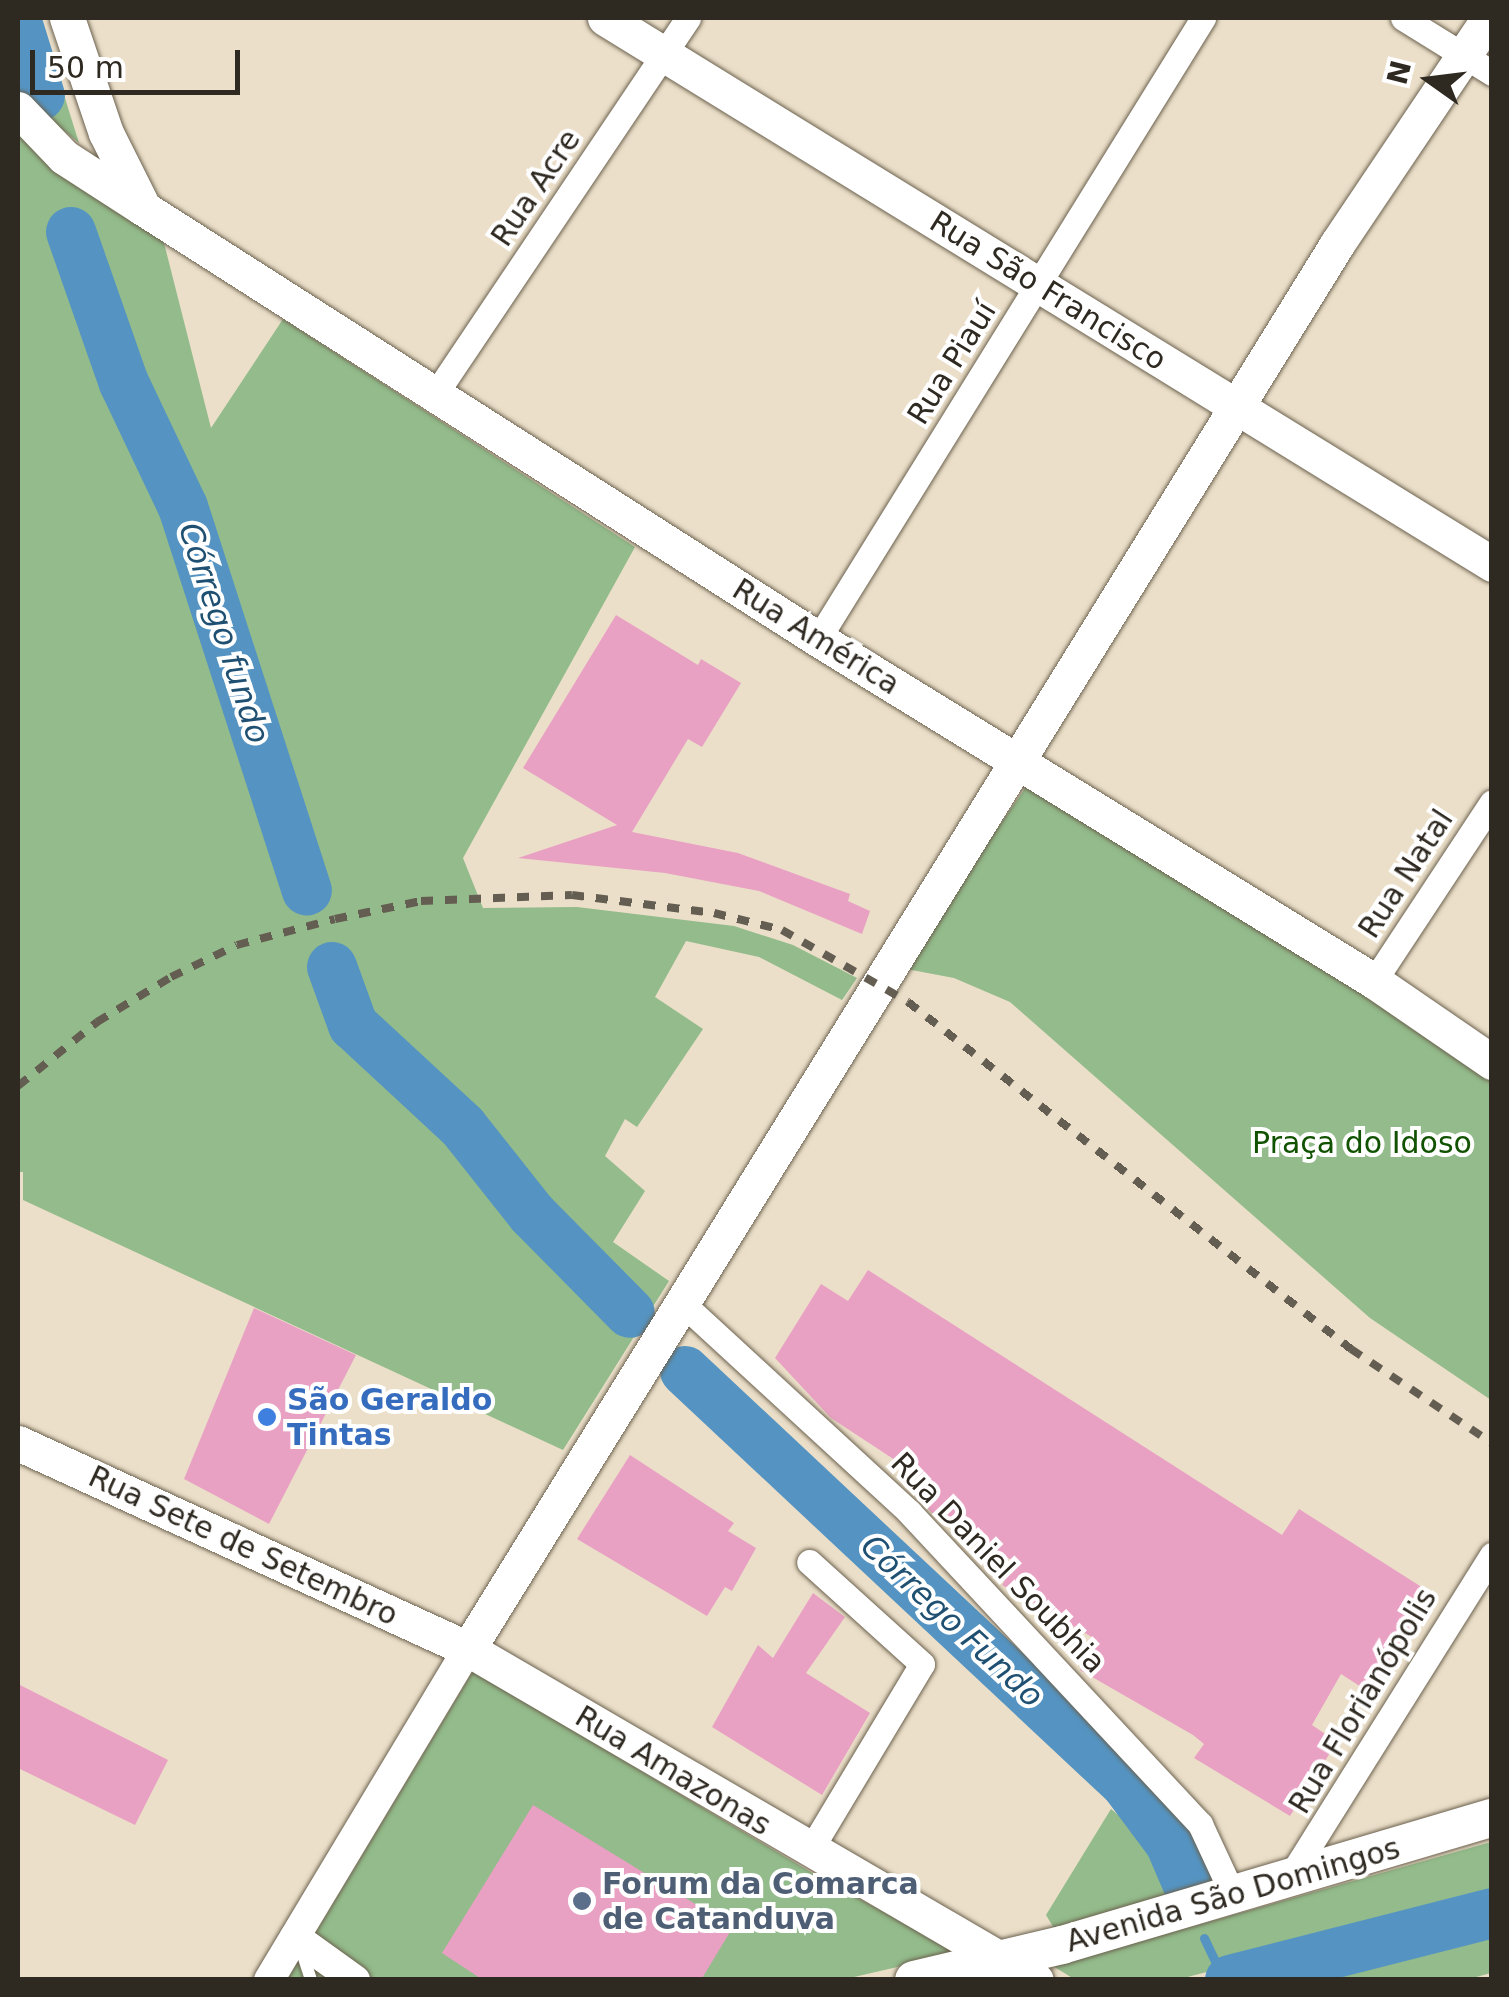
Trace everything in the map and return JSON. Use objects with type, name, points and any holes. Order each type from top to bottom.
[{"type":"main road","points":[[67,18],[106,132],[143,208]]},
{"type":"main road","name":"Rua São Francisco","points":[[604,18],[1492,564]]},
{"type":"main road","points":[[468,1648],[1020,765],[1338,244],[1478,64],[1489,18]]},
{"type":"main road","name":"Rua América","points":[[18,109],[64,157],[818,639],[1374,982],[1492,1062]]},
{"type":"main road","name":"Rua Sete de Setembro","points":[[21,1446],[468,1648]]},
{"type":"main road","name":"Rua Amazonas","points":[[468,1648],[809,1852],[1025,1972]]},
{"type":"main road","name":"Avenida São Domingos","points":[[914,1980],[1025,1972],[1062,1945],[1492,1818]]},
{"type":"street","name":"Rua Acre","points":[[436,394],[688,18]]},
{"type":"street","name":"Rua Piauí","points":[[818,639],[1203,18]]},
{"type":"street","points":[[1402,18],[1478,64]]},
{"type":"street","name":"Rua Natal","points":[[1374,982],[1492,802]]},
{"type":"street","name":"Rua Daniel Soubhia","points":[[682,1304],[909,1512],[1200,1824],[1219,1899]]},
{"type":"street","name":"Rua Florianópolis","points":[[1288,1880],[1492,1555]]},
{"type":"street","points":[[809,1562],[922,1664],[809,1852]]},
{"type":"street","points":[[269,1980],[468,1648]]},
{"type":"street","points":[[296,1937],[354,1980]]},
{"type":"lane","points":[[296,1937],[311,1980]]},
{"type":"green space","points":[[18,18],[40,18],[79,143],[34,106],[18,62]]},
{"type":"green space","points":[[18,118],[163,239],[211,428],[283,319],[635,547],[463,858],[483,908],[577,907],[734,926],[793,945],[857,978],[842,1000],[759,957],[686,941],[655,997],[703,1029],[637,1127],[625,1119],[605,1156],[645,1191],[613,1242],[669,1281],[563,1450],[23,1200],[23,1172],[18,1172]]},
{"type":"green space","name":"Praça do Idoso","points":[[1026,787],[1366,990],[1491,1078],[1491,1400],[1370,1318],[1010,1002],[954,978],[901,968]]},
{"type":"green space","points":[[473,1671],[814,1874],[958,1953],[841,1980],[287,1980]]},
{"type":"green space","points":[[1111,1809],[1134,1828],[1155,1858],[1173,1907],[1061,1940],[1046,1915]]},
{"type":"green space","points":[[1491,1842],[1491,1897],[1180,1979],[1074,1979],[1053,1966]]},
{"type":"green space","points":[[1491,1926],[1491,1973],[1465,1980],[1288,1979]]},
{"type":"building","points":[[616,615],[698,665],[701,659],[741,683],[702,747],[688,739],[632,832],[738,853],[850,894],[848,901],[870,911],[862,934],[759,891],[665,873],[518,858],[617,825],[523,768]]},
{"type":"building","points":[[868,1270],[1282,1535],[1299,1509],[1431,1593],[1369,1692],[1341,1674],[1312,1725],[1337,1742],[1290,1816],[1194,1758],[1204,1744],[1193,1735],[1080,1670],[1097,1640],[1002,1585],[1015,1562],[931,1512],[927,1507],[936,1487],[831,1418],[775,1358],[821,1284],[848,1301]]},
{"type":"building","name":"São Geraldo Tintas","points":[[254,1308],[356,1355],[269,1524],[184,1479]]},
{"type":"building","points":[[630,1455],[734,1523],[728,1531],[756,1548],[732,1591],[725,1587],[707,1616],[577,1539]]},
{"type":"building","points":[[813,1593],[845,1617],[806,1673],[870,1713],[822,1795],[712,1727],[758,1645],[773,1658]]},
{"type":"building","points":[[18,1684],[168,1760],[135,1825],[18,1768]]},
{"type":"building","name":"Forum da Comarca de Catanduva","points":[[533,1805],[733,1927],[701,1980],[483,1980],[442,1953]]},
{"type":"waterway","name":"Córrego Fundo","points":[[18,25],[40,96]]},
{"type":"waterway","name":"Córrego fundo","points":[[71,232],[124,383],[183,507],[307,890]]},
{"type":"waterway","name":"Córrego Fundo","points":[[332,967],[353,1025],[463,1127],[532,1214],[630,1313]]},
{"type":"waterway","name":"Córrego Fundo","points":[[685,1371],[1126,1784],[1170,1843],[1191,1892]]},
{"type":"waterway","points":[[1230,1980],[1492,1913]]},
{"type":"waterway","points":[[1204,1938],[1224,1980]]},
{"type":"railway","points":[[18,1086],[97,1022],[171,977],[237,945],[335,919],[421,901],[572,895],[714,913],[782,930],[908,1002],[1351,1349],[1492,1443]]},
{"type":"place","name":"São Geraldo Tintas","points":[[267,1417]]},
{"type":"place","name":"Forum da Comarca de Catanduva","points":[[582,1901]]}]
